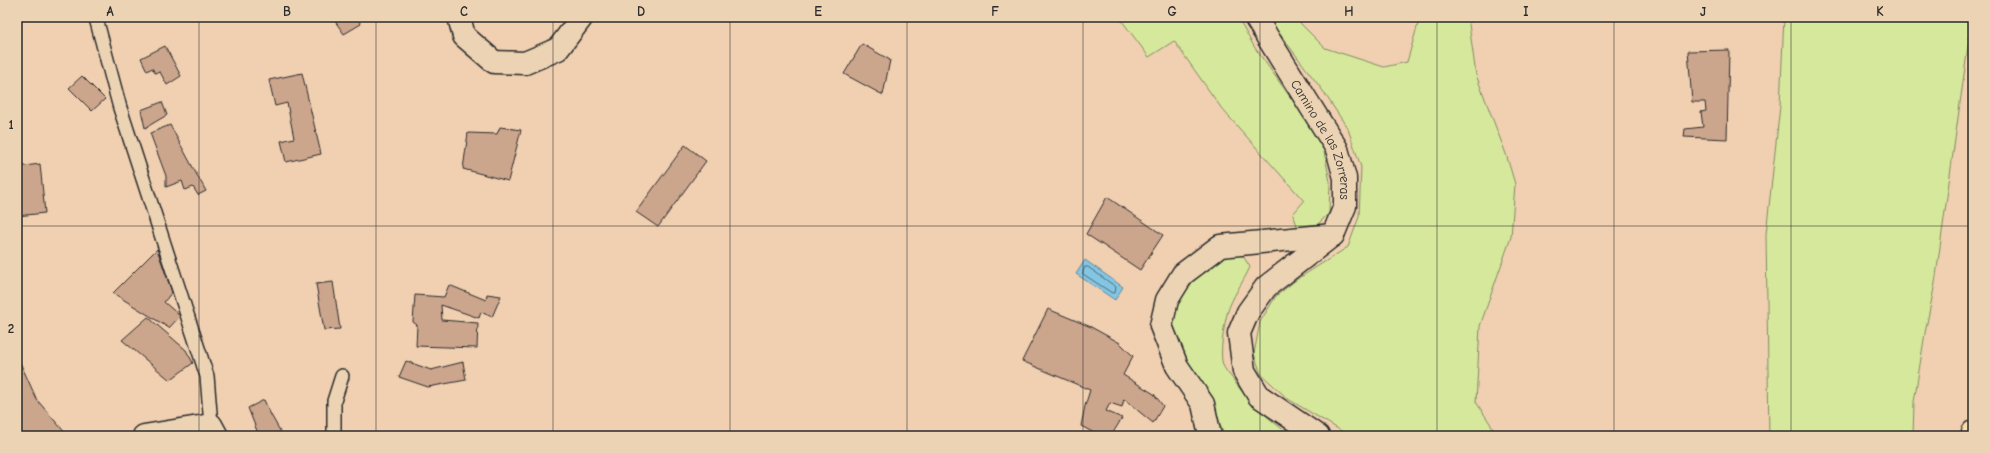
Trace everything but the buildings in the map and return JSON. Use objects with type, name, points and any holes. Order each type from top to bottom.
[{"type":"street","points":[[459,17],[464,36],[494,62],[525,63],[558,49],[582,17]]},
{"type":"street","name":"Camino de las Zorreras","points":[[1255,17],[1337,149],[1345,178],[1345,206],[1333,235],[1266,287],[1248,312],[1239,333],[1244,371],[1259,396],[1318,436]]},
{"type":"street","points":[[1210,436],[1203,404],[1177,366],[1161,326],[1167,300],[1171,293],[1183,274],[1220,246],[1333,235]]},
{"type":"street","points":[[144,436],[214,431]]},
{"type":"lane","points":[[99,17],[97,22],[120,108],[207,376],[214,431]]},
{"type":"lane","points":[[334,436],[334,401],[342,376]]},
{"type":"green space","points":[[1119,17],[1237,17],[1255,48],[1306,119],[1323,147],[1330,182],[1329,213],[1314,228],[1299,231],[1293,214],[1304,201],[1222,109],[1174,41],[1149,57]]},
{"type":"green space","points":[[1267,17],[1294,17],[1325,48],[1384,67],[1407,62],[1420,17],[1468,17],[1476,75],[1506,154],[1515,184],[1511,237],[1480,326],[1476,402],[1495,431],[1571,436],[1350,436],[1288,399],[1261,374],[1254,354],[1260,322],[1276,296],[1296,280],[1348,247],[1359,217],[1361,167],[1348,129],[1323,91]]},
{"type":"green space","points":[[1784,17],[1972,17],[1935,283],[1914,402],[1913,436],[1769,436],[1766,234],[1780,106]]},
{"type":"green space","points":[[1233,253],[1243,256],[1250,267],[1232,301],[1227,314],[1223,333],[1223,365],[1245,395],[1266,416],[1291,436],[1224,436],[1213,402],[1184,359],[1173,334],[1174,310],[1186,286],[1213,263]]},
{"type":"water","points":[[1085,260],[1123,287],[1115,300],[1076,274]]}]
